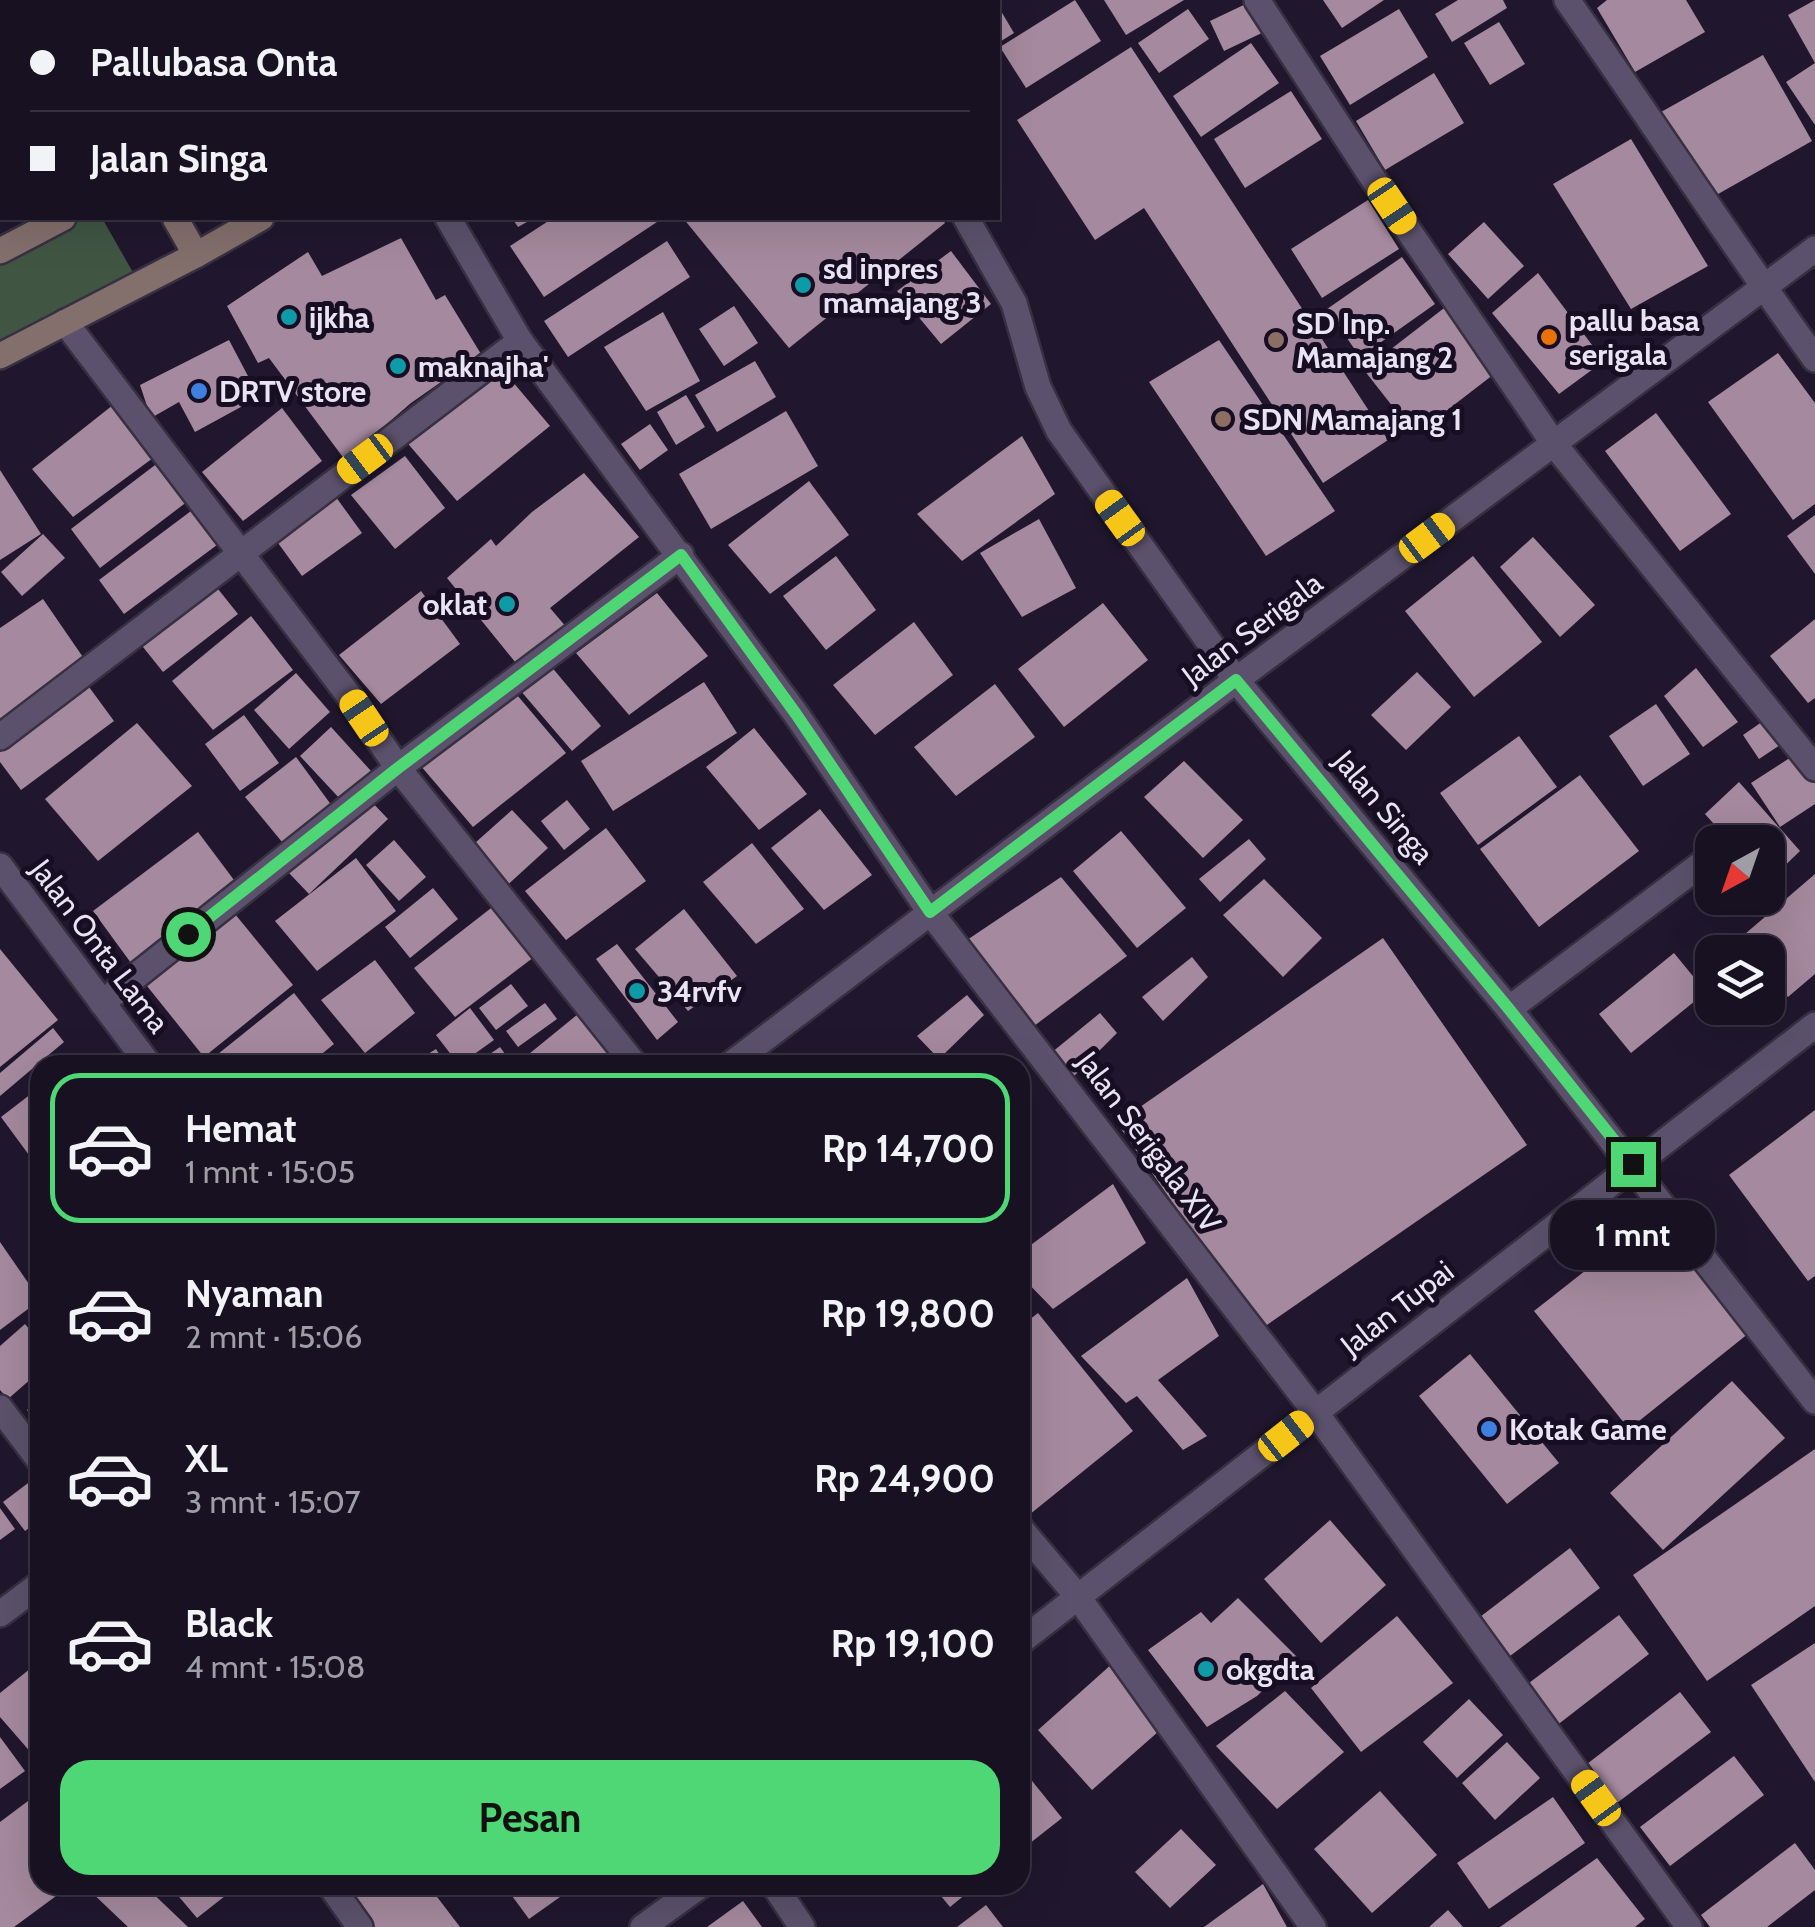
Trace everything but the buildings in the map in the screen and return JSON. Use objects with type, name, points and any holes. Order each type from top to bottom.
[{"type":"main road","points":[[0,251],[27,226],[55,220]]},
{"type":"main road","points":[[176,220],[196,255]]},
{"type":"main road","points":[[0,356],[257,220]]},
{"type":"street","points":[[1256,0],[1554,444],[1815,768]]},
{"type":"street","points":[[1567,0],[1815,358]]},
{"type":"street","name":"Jalan Serigala XIV","points":[[449,220],[520,341],[796,714],[930,912],[1316,1413],[1689,1927]]},
{"type":"street","name":"Jalan Singa","points":[[967,220],[1014,302],[1038,388],[1058,431],[1236,680],[1509,1009],[1815,1401]]},
{"type":"street","name":"Jalan Serigala","points":[[743,1055],[1236,680],[1815,249]]},
{"type":"street","points":[[65,322],[347,693],[398,768],[628,1055]]},
{"type":"street","points":[[0,737],[520,341]]},
{"type":"street","points":[[102,1003],[398,768],[681,555]]},
{"type":"street","points":[[1509,1009],[1695,869]]},
{"type":"street","name":"Jalan Onta Lama","points":[[5,883],[141,1055]]},
{"type":"street","name":"Jalan Tupai","points":[[1030,1634],[1815,1025]]},
{"type":"street","points":[[0,1408],[30,1448]]},
{"type":"street","points":[[1030,1540],[1078,1598],[1313,1927]]},
{"type":"street","points":[[0,1614],[30,1592]]},
{"type":"street","points":[[337,1895],[360,1927]]},
{"type":"street","points":[[643,1927],[688,1895]]},
{"type":"street","points":[[781,1895],[802,1927]]},
{"type":"green space","points":[[59,220],[103,220],[139,283],[0,356],[0,251]]},
{"type":"place","name":"sd inpres mamajang 3","points":[[803,285]]},
{"type":"place","name":"ijkha","points":[[289,317]]},
{"type":"place","name":"pallu basa serigala","points":[[1549,337]]},
{"type":"place","name":"SD Inp. Mamajang 2","points":[[1276,340]]},
{"type":"place","name":"maknajha'","points":[[398,366]]},
{"type":"place","name":"DRTV store","points":[[199,391]]},
{"type":"place","name":"SDN Mamajang 1","points":[[1223,419]]},
{"type":"place","name":"oklat","points":[[507,604]]},
{"type":"place","name":"34rvfv","points":[[637,991]]},
{"type":"place","name":"Kotak Game","points":[[1489,1429]]},
{"type":"place","name":"okgdta","points":[[1206,1669]]},
{"type":"route","points":[[188,934],[398,768],[681,555],[796,714],[930,912],[1236,680],[1633,1164]]}]
